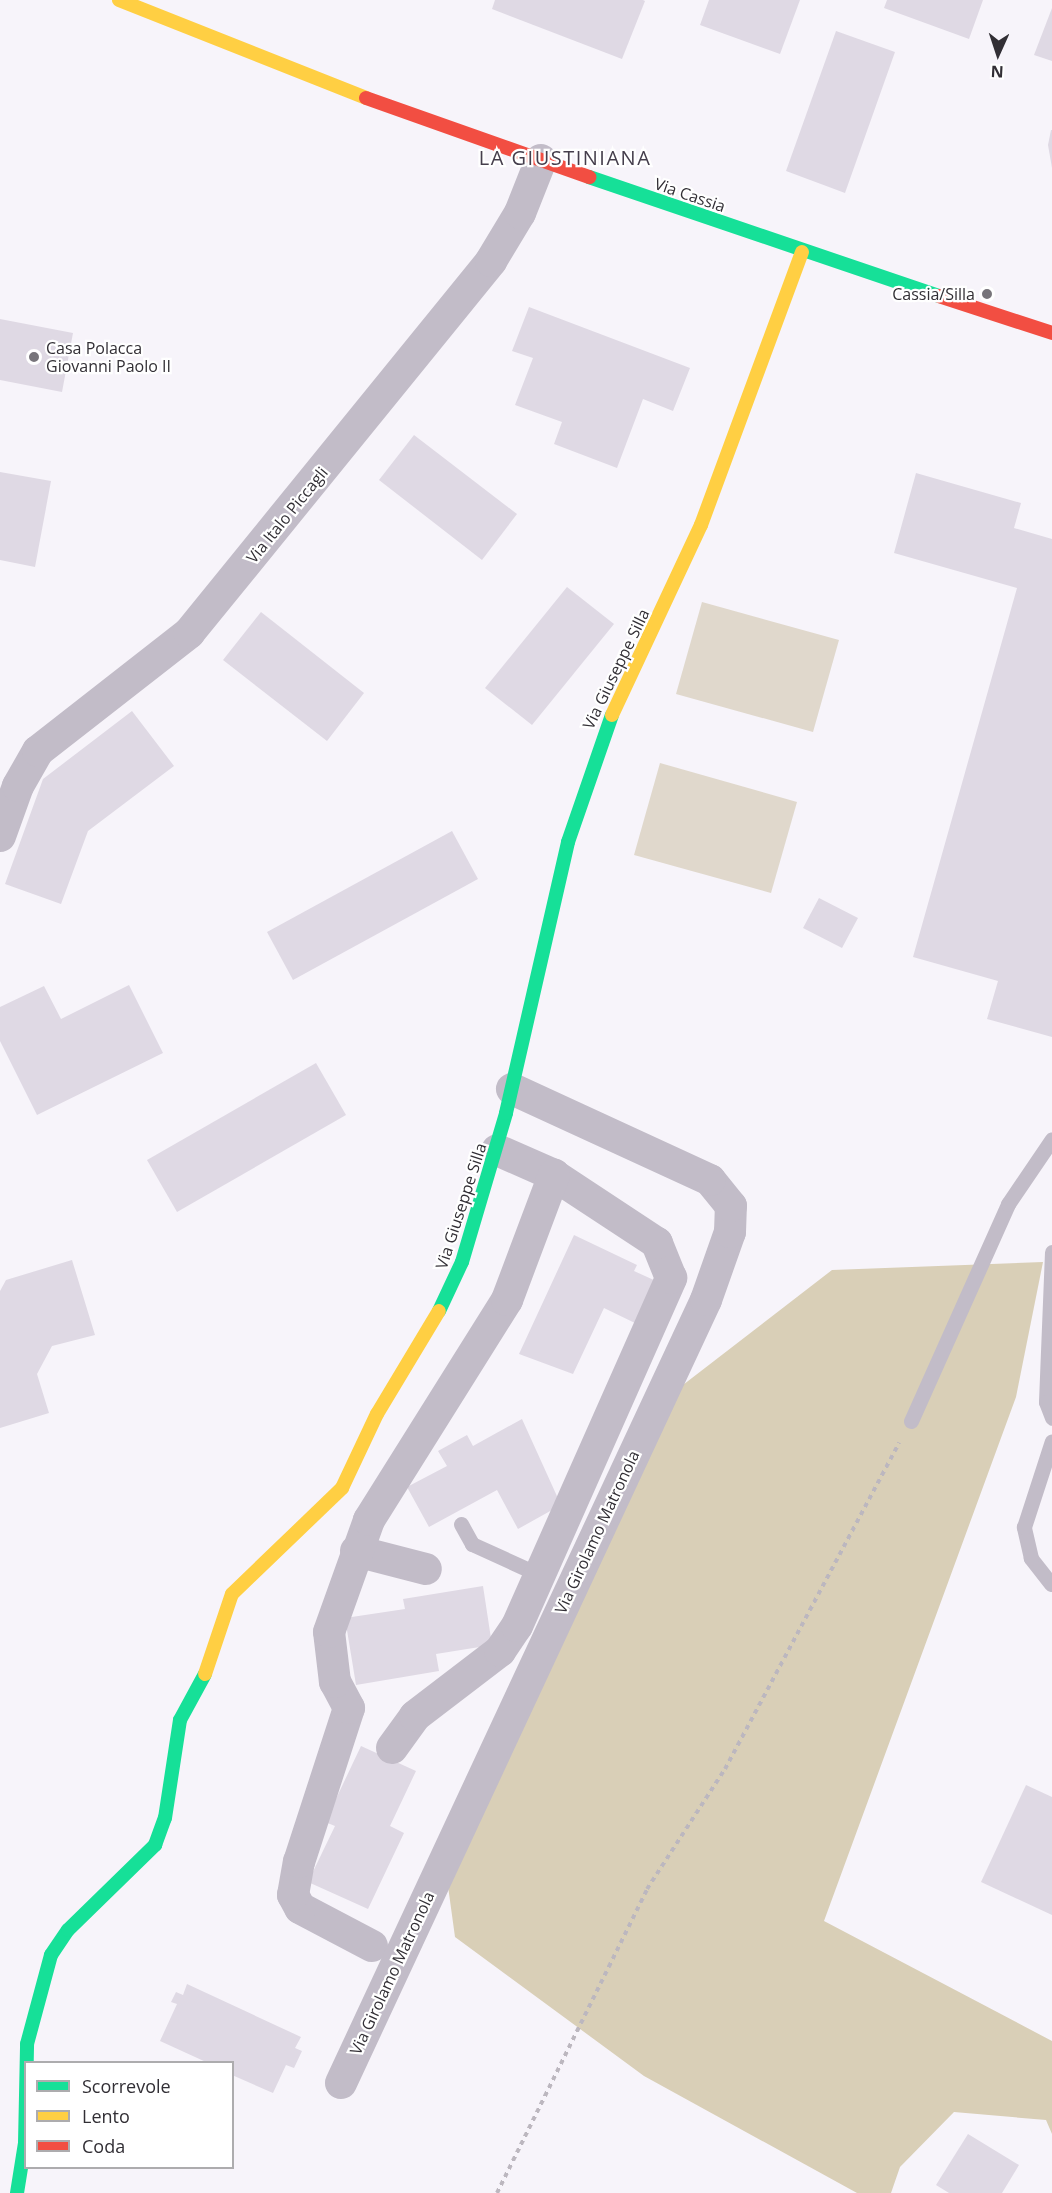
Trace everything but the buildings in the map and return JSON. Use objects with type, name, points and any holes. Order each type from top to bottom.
[{"type":"street","name":"Via Cassia","points":[[120,0],[364,97],[802,252],[1052,333]]},
{"type":"street","name":"Via Italo Piccagli","points":[[0,836],[18,786],[38,751],[189,633],[476,280],[513,226],[541,160]]},
{"type":"street","name":"Via Giuseppe Silla","points":[[27,2061],[27,2044],[51,1956],[68,1930],[155,1845],[165,1818],[176,1731],[209,1667],[231,1594],[333,1499],[350,1475],[376,1414],[425,1340],[456,1279],[497,1150],[568,842],[598,745],[701,525],[802,252]]},
{"type":"street","name":"Via Girolamo Matronola","points":[[341,2082],[706,1300],[730,1232],[731,1206],[710,1180],[512,1089]]},
{"type":"street","points":[[392,1748],[415,1716],[501,1651],[540,1575],[671,1278],[657,1243],[554,1175],[497,1150]]},
{"type":"street","points":[[372,1946],[300,1908],[293,1896],[299,1862],[349,1708],[335,1682],[329,1632],[356,1551],[369,1520],[507,1300],[554,1175]]},
{"type":"street","points":[[356,1551],[426,1569]]},
{"type":"street","name":"Via Giuseppe Silla","points":[[17,2193],[24,2149]]},
{"type":"lane","points":[[911,1421],[1008,1204],[1052,1139]]},
{"type":"lane","points":[[1052,1252],[1047,1402],[1052,1418]]},
{"type":"lane","points":[[1051,1584],[1031,1558],[1024,1527],[1052,1442]]},
{"type":"lane","points":[[460,1524],[472,1544],[540,1575]]},
{"type":"path","points":[[497,2193],[647,1888],[725,1769],[911,1421]]},
{"type":"shaded area","points":[[702,602],[839,640],[813,732],[676,694]]},
{"type":"shaded area","points":[[660,763],[797,802],[771,893],[634,855]]},
{"type":"shaded area","points":[[1043,1262],[1016,1397],[824,1921],[1052,2041],[1052,2134],[1046,2120],[954,2112],[900,2167],[891,2193],[857,2193],[644,2076],[455,1937],[447,1879],[679,1388],[832,1270]]},
{"type":"traffic: fast","points":[[589,177],[939,296]]},
{"type":"traffic: fast","points":[[439,1311],[462,1262],[506,1113],[568,842],[612,715]]},
{"type":"traffic: fast","points":[[27,2061],[27,2044],[51,1955],[68,1930],[155,1845],[165,1818],[180,1720],[205,1674]]},
{"type":"traffic: fast","points":[[17,2193],[24,2149]]},
{"type":"traffic: slow","points":[[119,0],[366,98]]},
{"type":"traffic: slow","points":[[612,715],[701,525],[802,252]]},
{"type":"traffic: slow","points":[[205,1674],[232,1594],[342,1488],[377,1414],[439,1311]]},
{"type":"traffic: jam","points":[[366,98],[589,177]]},
{"type":"traffic: jam","points":[[939,296],[1052,333]]},
{"type":"place","name":"Cassia/Silla","points":[[987,294]]},
{"type":"place","name":"Casa Polacca Giovanni Paolo II","points":[[34,357]]},
{"type":"district","name":"LA GIUSTINIANA","points":[[565,157]]}]
